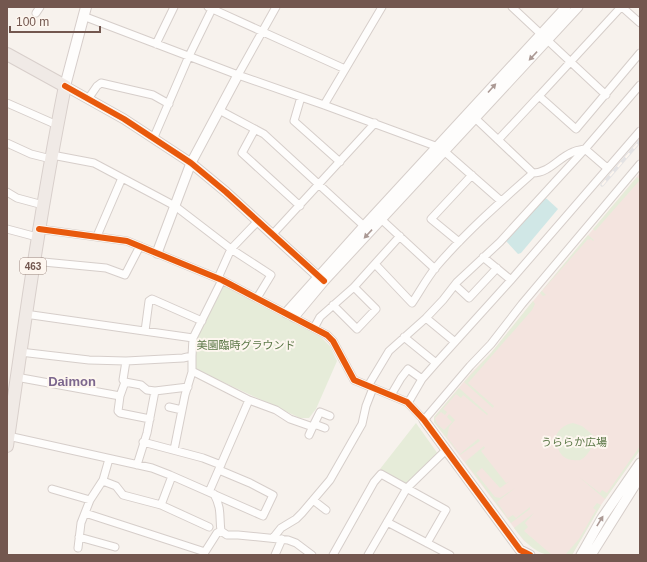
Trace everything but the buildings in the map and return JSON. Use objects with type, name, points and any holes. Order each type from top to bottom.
[{"type":"highway","points":[[7,54],[65,86]]},
{"type":"highway","name":"463","points":[[8,441],[11,391],[16,377],[38,233],[65,86]]},
{"type":"main road","points":[[65,86],[84,11]]},
{"type":"street","points":[[156,44],[174,7]]},
{"type":"street","points":[[157,253],[191,163],[276,7]]},
{"type":"street","points":[[324,105],[382,7]]},
{"type":"street","points":[[512,7],[606,95]]},
{"type":"street","points":[[290,315],[364,226],[441,149],[475,118],[544,37],[566,7]]},
{"type":"street","points":[[321,279],[381,219],[441,149],[544,37],[578,7]]},
{"type":"street","points":[[498,140],[622,7],[640,23]]},
{"type":"street","points":[[154,138],[211,8],[345,69]]},
{"type":"street","points":[[84,11],[156,44],[238,75],[375,123],[441,149],[501,202]]},
{"type":"street","points":[[539,96],[576,129],[640,53]]},
{"type":"street","points":[[88,99],[97,86],[102,83],[153,95],[169,104]]},
{"type":"street","points":[[273,538],[281,528],[296,519],[330,480],[362,424],[371,387],[389,351],[426,318],[455,285],[500,242],[585,149],[640,85]]},
{"type":"street","points":[[65,86],[154,138],[191,163],[226,192],[321,279]]},
{"type":"street","points":[[301,97],[294,121],[340,162]]},
{"type":"street","points":[[7,103],[58,124]]},
{"type":"street","points":[[219,110],[264,134],[364,226]]},
{"type":"street","points":[[475,118],[533,173]]},
{"type":"street","points":[[272,235],[375,123]]},
{"type":"street","points":[[255,129],[242,153],[300,206]]},
{"type":"street","points":[[408,403],[422,379],[511,280],[640,131]]},
{"type":"street","points":[[7,143],[31,154],[94,163],[175,206],[231,249],[271,275],[257,298]]},
{"type":"street","points":[[585,149],[607,168]]},
{"type":"street","points":[[375,264],[412,303],[435,268],[459,242],[533,173],[539,173],[546,170],[573,152],[585,149]]},
{"type":"street","points":[[424,420],[470,366],[491,344],[522,304],[640,164]]},
{"type":"street","points":[[459,242],[431,219],[472,175]]},
{"type":"street","points":[[98,236],[122,178]]},
{"type":"street","points":[[7,192],[17,198],[43,204]]},
{"type":"street","points":[[381,219],[435,268]]},
{"type":"street","points":[[174,450],[192,372],[193,338],[220,279],[231,249],[258,221]]},
{"type":"street","points":[[7,229],[38,233],[98,236],[127,241],[220,279],[314,328],[333,340],[354,380],[408,403],[424,420],[519,552],[530,555]]},
{"type":"street","points":[[314,328],[320,317],[354,287],[400,236]]},
{"type":"street","points":[[34,261],[106,268],[125,275],[140,246]]},
{"type":"street","points":[[483,257],[511,280]]},
{"type":"street","points":[[455,285],[469,298],[496,268]]},
{"type":"street","points":[[333,304],[358,328],[376,309],[354,287]]},
{"type":"street","points":[[145,331],[149,301],[152,300],[202,321]]},
{"type":"street","points":[[25,314],[193,338]]},
{"type":"street","points":[[426,318],[455,342]]},
{"type":"street","points":[[404,337],[436,363]]},
{"type":"street","points":[[20,352],[81,360],[126,361],[183,358],[192,356]]},
{"type":"street","points":[[126,361],[123,380],[125,382],[120,396],[118,411],[120,413],[150,419]]},
{"type":"street","points":[[391,395],[400,378],[408,369],[422,379]]},
{"type":"street","points":[[192,372],[249,400],[276,410],[290,419],[310,426],[317,425],[325,428]]},
{"type":"street","points":[[16,377],[120,396]]},
{"type":"street","points":[[125,382],[141,385],[147,390],[155,391],[188,387]]},
{"type":"street","points":[[137,465],[147,433],[155,391]]},
{"type":"street","points":[[211,493],[249,400]]},
{"type":"street","points":[[169,408],[182,410]]},
{"type":"street","points":[[309,435],[320,412],[330,416]]},
{"type":"street","points":[[8,441],[152,468],[263,516],[273,495],[203,458],[143,442]]},
{"type":"street","points":[[370,554],[407,488],[446,450]]},
{"type":"street","points":[[78,548],[80,527],[85,512],[90,500],[102,481],[109,459]]},
{"type":"street","points":[[580,555],[602,518],[640,463]]},
{"type":"street","points":[[333,555],[374,482],[381,474],[446,510],[427,543]]},
{"type":"street","points":[[161,505],[172,476]]},
{"type":"street","points":[[591,555],[640,477]]},
{"type":"street","points":[[102,481],[116,486],[123,495],[161,505],[209,527]]},
{"type":"street","points":[[52,489],[90,500]]},
{"type":"street","points":[[211,493],[219,503],[221,532]]},
{"type":"street","points":[[328,555],[358,501],[366,497]]},
{"type":"street","points":[[313,500],[326,510]]},
{"type":"street","points":[[85,512],[204,554],[217,533],[221,532]]},
{"type":"street","points":[[387,522],[450,555]]},
{"type":"street","points":[[221,532],[227,535],[282,539],[296,543],[312,555]]},
{"type":"street","points":[[79,537],[115,547]]},
{"type":"street","points":[[275,555],[282,539]]},
{"type":"shaded area","points":[[640,173],[640,450],[601,505],[572,555],[547,555],[524,541],[434,422],[434,417],[472,372],[491,353]]},
{"type":"green space","points":[[637,177],[640,180],[595,231],[593,229]]},
{"type":"green space","points":[[588,235],[594,240],[588,239],[542,291],[546,295],[543,296],[540,293]]},
{"type":"green space","name":"美園臨時グラウンド","points":[[224,286],[321,337],[330,346],[337,361],[316,409],[309,418],[300,418],[195,369],[197,338]]},
{"type":"green space","points":[[533,301],[535,304],[532,310],[468,383],[494,406],[493,408],[464,382],[491,353]]},
{"type":"green space","points":[[459,388],[488,414],[487,415],[463,395],[461,398],[456,394],[443,409],[447,412],[445,415],[441,412],[435,418],[437,424],[444,430],[452,422],[447,417],[449,414],[455,420],[449,427],[447,437],[460,454],[478,439],[480,441],[460,455],[434,422],[434,417]]},
{"type":"green space","points":[[416,423],[438,454],[406,485],[380,469]]},
{"type":"green space","name":"うららか広場","points":[[573,423],[582,426],[593,435],[595,444],[586,456],[580,460],[565,458],[558,449],[555,437],[562,427]]},
{"type":"green space","points":[[484,446],[485,448],[481,451],[506,483],[510,481],[500,488],[482,468],[476,473],[495,497],[500,498],[515,488],[497,502],[508,518],[513,515],[516,518],[530,507],[530,509],[511,523],[465,462]]},
{"type":"green space","points":[[640,446],[640,450],[605,499],[579,477],[600,493],[602,490],[607,493]]},
{"type":"green space","points":[[597,503],[601,505],[572,555],[565,555],[579,539],[596,510],[593,508]]},
{"type":"green space","points":[[534,513],[525,523],[528,527],[524,531],[552,555],[535,550],[514,528]]},
{"type":"water","points":[[545,198],[558,209],[521,253],[518,254],[506,241]]},
{"type":"railway","points":[[602,185],[640,141]]},
{"type":"cycle path","points":[[65,86],[124,119],[191,163],[226,192],[324,281]]},
{"type":"cycle path","points":[[39,229],[127,241],[222,280],[327,335],[333,341],[354,380],[407,402],[424,420],[520,550],[530,555]]},
{"type":"district","name":"Daimon","points":[[72,381]]}]
